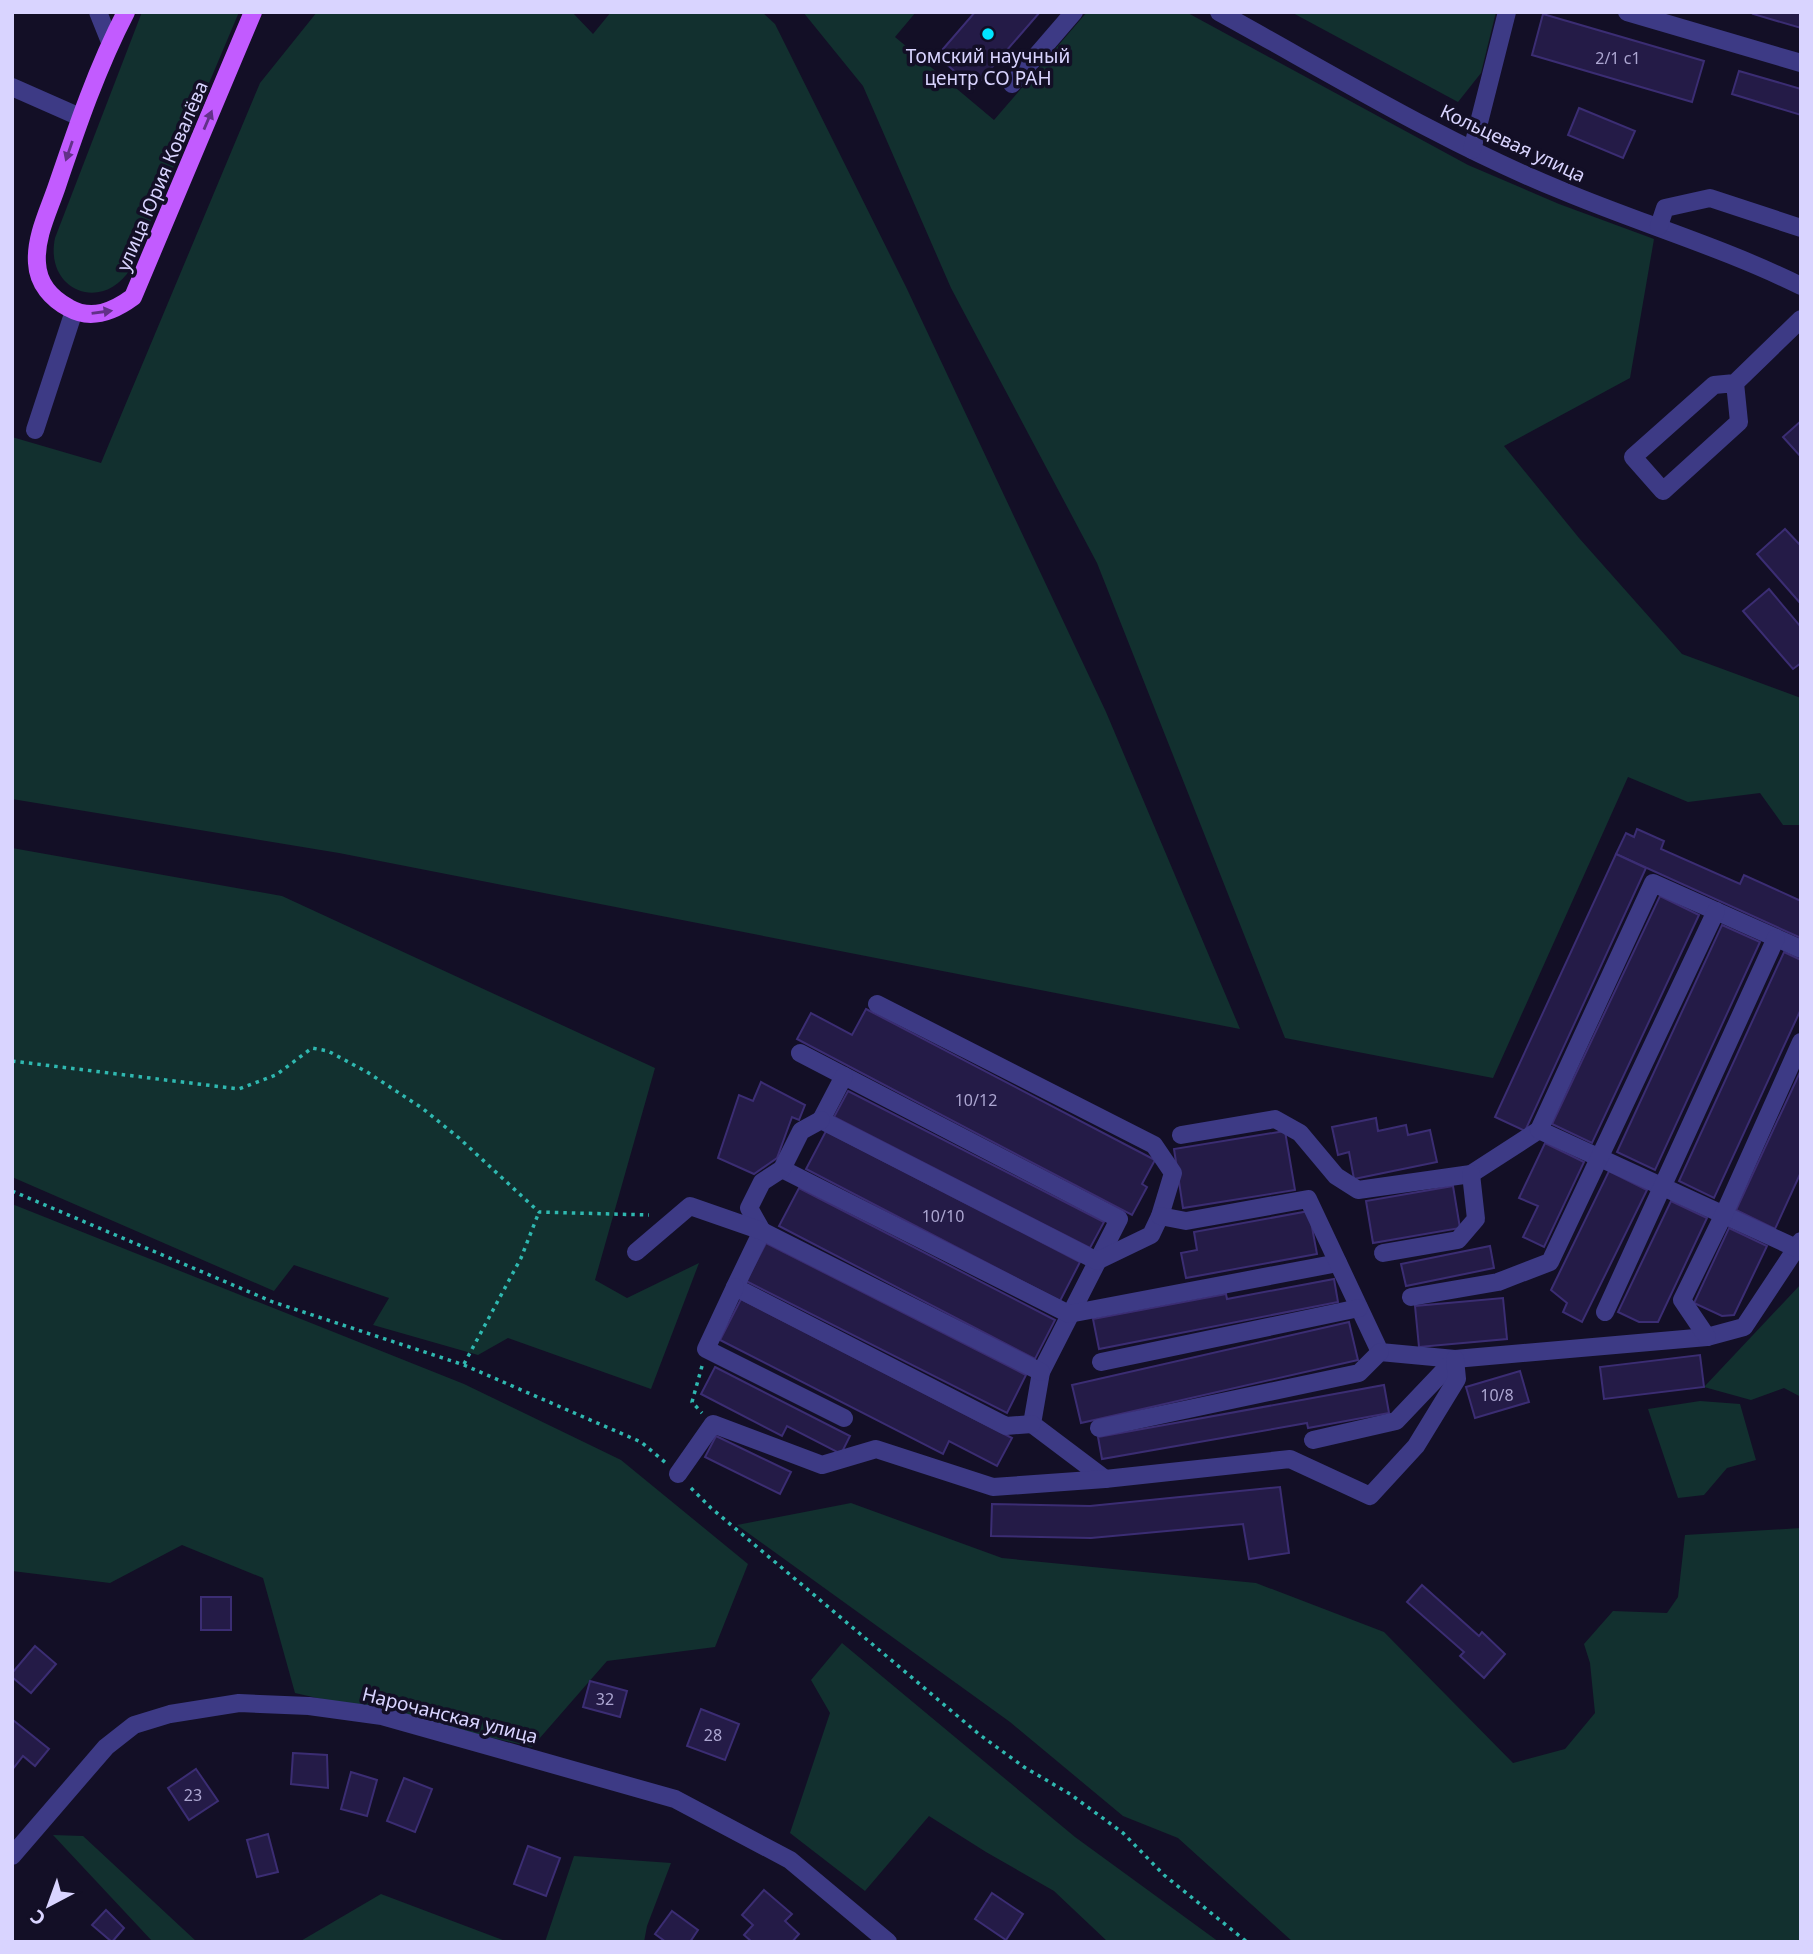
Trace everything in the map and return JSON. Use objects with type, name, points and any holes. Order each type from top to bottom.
[{"type":"main road","points":[[74,311],[56,301],[44,286],[37,264],[40,236],[80,117],[110,42],[126,12]]},
{"type":"main road","name":"улица Юрия Ковалёва","points":[[74,311],[97,315],[116,310],[132,297],[253,12]]},
{"type":"street","points":[[98,12],[110,42]]},
{"type":"street","points":[[1012,84],[1074,12]]},
{"type":"street","name":"Кольцевая улица","points":[[1219,12],[1472,150],[1564,192],[1659,226],[1801,286]]},
{"type":"street","points":[[1472,150],[1507,12]]},
{"type":"street","points":[[1627,12],[1801,63]]},
{"type":"street","points":[[12,87],[80,117]]},
{"type":"street","points":[[1659,226],[1665,208],[1710,198],[1801,228]]},
{"type":"street","points":[[35,430],[74,311]]},
{"type":"street","points":[[1735,383],[1739,422],[1664,491],[1633,457],[1714,385],[1735,383],[1801,319]]},
{"type":"street","points":[[1181,1135],[1275,1119],[1300,1133],[1336,1176],[1359,1190],[1471,1174],[1539,1130],[1653,883],[1801,949]]},
{"type":"street","points":[[1411,1297],[1498,1282],[1550,1262],[1716,911]]},
{"type":"street","points":[[1605,1312],[1776,938]]},
{"type":"street","points":[[877,1004],[1154,1145],[1173,1173],[1160,1216],[1151,1235],[1097,1261]]},
{"type":"street","points":[[1707,1336],[1682,1300],[1724,1214],[1801,1042]]},
{"type":"street","points":[[800,1053],[1119,1219],[1041,1372],[1032,1424]]},
{"type":"street","points":[[762,1231],[749,1208],[762,1182],[782,1169],[801,1131],[821,1120],[844,1076]]},
{"type":"street","points":[[821,1120],[1097,1261]]},
{"type":"street","points":[[1380,1352],[1455,1359],[1707,1336],[1744,1327],[1799,1244],[1724,1214],[1539,1130]]},
{"type":"street","points":[[782,1169],[1069,1314],[1338,1263]]},
{"type":"street","points":[[1384,1253],[1458,1240],[1476,1219],[1471,1174]]},
{"type":"street","points":[[1160,1216],[1186,1220],[1308,1199],[1380,1352]]},
{"type":"street","points":[[636,1252],[690,1206],[762,1231],[1041,1372]]},
{"type":"street","points":[[762,1231],[706,1349],[844,1418]]},
{"type":"street","points":[[736,1287],[1006,1426],[1032,1424],[1105,1479]]},
{"type":"street","points":[[1101,1362],[1359,1308]]},
{"type":"street","points":[[1099,1428],[1359,1373],[1380,1352]]},
{"type":"street","points":[[1313,1440],[1396,1421],[1455,1359]]},
{"type":"street","points":[[678,1474],[713,1424],[822,1465],[876,1449],[992,1487],[1105,1479],[1290,1459],[1370,1496],[1416,1446],[1457,1379],[1455,1359]]},
{"type":"street","name":"Нарочанская улица","points":[[12,1856],[106,1747],[134,1725],[170,1714],[239,1703],[309,1706],[382,1716],[675,1799],[790,1860],[888,1942]]},
{"type":"path","points":[[12,1061],[239,1089],[276,1075],[312,1048],[328,1051],[367,1072],[422,1108],[459,1138],[539,1212],[680,1215]]},
{"type":"path","points":[[12,1191],[273,1302],[464,1365],[641,1442],[711,1508],[980,1735],[1124,1833],[1164,1875],[1247,1942]]},
{"type":"path","points":[[464,1365],[521,1258],[539,1212]]},
{"type":"path","points":[[706,1349],[692,1402],[713,1424]]},
{"type":"green space","points":[[142,12],[239,12],[131,268],[119,282],[106,290],[92,293],[78,290],[67,283],[58,272],[54,256],[55,238]]},
{"type":"green space","points":[[317,12],[572,12],[593,34],[611,12],[762,12],[775,24],[907,289],[1106,712],[1240,1029],[339,853],[12,799],[12,437],[101,463],[260,83]]},
{"type":"green space","points":[[803,12],[916,12],[895,37],[994,120],[1087,12],[1186,12],[1468,165],[1559,204],[1654,239],[1630,378],[1504,446],[1579,538],[1682,654],[1801,698],[1801,825],[1783,825],[1760,793],[1688,802],[1628,777],[1493,1078],[1285,1038],[1097,563],[951,288],[863,86]]},
{"type":"green space","points":[[1291,12],[1496,12],[1481,73],[1458,102]]},
{"type":"green space","points":[[12,848],[282,896],[655,1068],[595,1280],[627,1298],[699,1263],[651,1389],[508,1338],[478,1355],[373,1325],[389,1298],[294,1265],[274,1291],[12,1177]]},
{"type":"green space","points":[[12,1204],[464,1384],[621,1460],[748,1564],[715,1647],[607,1661],[532,1747],[295,1693],[263,1578],[182,1545],[110,1583],[12,1571]]},
{"type":"green space","points":[[1801,1284],[1801,1397],[1784,1388],[1751,1400],[1704,1387]]},
{"type":"green space","points":[[1700,1401],[1740,1404],[1756,1460],[1727,1468],[1704,1495],[1678,1498],[1648,1409]]},
{"type":"green space","points":[[851,1503],[1002,1558],[1256,1583],[1384,1632],[1513,1763],[1565,1749],[1595,1713],[1590,1663],[1584,1644],[1613,1611],[1667,1613],[1678,1597],[1685,1535],[1801,1528],[1801,1942],[1293,1942],[1178,1838],[1123,1816],[1010,1722],[737,1525]]},
{"type":"green space","points":[[842,1643],[1075,1837],[1219,1942],[1108,1942],[1054,1891],[929,1816],[865,1891],[790,1833],[830,1713],[811,1680]]},
{"type":"green space","points":[[53,1835],[83,1836],[197,1942],[153,1942]]},
{"type":"green space","points":[[574,1856],[671,1863],[647,1926],[644,1942],[545,1942]]},
{"type":"green space","points":[[381,1894],[508,1942],[299,1942]]},
{"type":"building","name":"Томский научный центр СО РАН","points":[[975,12],[1040,12],[974,88],[937,56]]},
{"type":"building","points":[[1801,12],[1801,28],[1753,14]]},
{"type":"building","points":[[1543,14],[1704,61],[1692,102],[1532,55]]},
{"type":"building","points":[[1739,71],[1801,89],[1801,115],[1732,94]]},
{"type":"building","points":[[1579,108],[1635,131],[1623,158],[1568,135]]},
{"type":"building","points":[[1801,421],[1801,457],[1783,437]]},
{"type":"building","points":[[1785,529],[1801,546],[1801,604],[1757,554]]},
{"type":"building","points":[[1769,589],[1801,627],[1801,663],[1793,669],[1743,611]]},
{"type":"building","points":[[1637,829],[1664,841],[1661,849],[1740,884],[1744,875],[1801,901],[1801,938],[1616,854],[1626,833],[1634,837]]},
{"type":"building","points":[[1616,854],[1646,868],[1525,1131],[1495,1117]]},
{"type":"building","points":[[1660,896],[1699,915],[1592,1143],[1552,1124]]},
{"type":"building","points":[[1722,925],[1760,942],[1655,1170],[1617,1152]]},
{"type":"building","points":[[1784,952],[1801,960],[1801,1009],[1714,1198],[1679,1181]]},
{"type":"building","points":[[866,1009],[1155,1160],[1142,1184],[1147,1187],[1132,1215],[797,1039],[811,1013],[852,1035]]},
{"type":"building","points":[[1801,1070],[1801,1172],[1775,1229],[1736,1210]]},
{"type":"building","points":[[761,1082],[805,1105],[799,1120],[792,1117],[777,1158],[754,1174],[718,1158],[739,1095],[753,1101]]},
{"type":"building","points":[[848,1091],[1104,1222],[1090,1248],[834,1117]]},
{"type":"building","points":[[1376,1118],[1378,1131],[1406,1125],[1408,1135],[1430,1130],[1437,1162],[1354,1179],[1349,1152],[1338,1155],[1332,1127]]},
{"type":"building","points":[[826,1131],[1080,1262],[1060,1301],[806,1169]]},
{"type":"building","points":[[1285,1131],[1295,1190],[1183,1208],[1174,1149]]},
{"type":"building","points":[[1545,1143],[1584,1162],[1544,1247],[1523,1237],[1538,1206],[1519,1198]]},
{"type":"building","points":[[1609,1171],[1647,1190],[1582,1322],[1563,1312],[1567,1303],[1551,1290]]},
{"type":"building","points":[[1453,1186],[1460,1228],[1373,1243],[1366,1201]]},
{"type":"building","points":[[799,1188],[1055,1320],[1035,1359],[779,1226]]},
{"type":"building","points":[[1671,1201],[1707,1218],[1658,1322],[1639,1322],[1618,1312]]},
{"type":"building","points":[[1309,1211],[1317,1254],[1186,1278],[1181,1253],[1197,1250],[1194,1232]]},
{"type":"building","points":[[1729,1228],[1767,1246],[1734,1315],[1722,1316],[1694,1303]]},
{"type":"building","points":[[766,1243],[1026,1375],[1007,1413],[746,1281]]},
{"type":"building","points":[[1490,1246],[1494,1268],[1406,1286],[1401,1264]]},
{"type":"building","points":[[1334,1279],[1338,1302],[1099,1349],[1093,1319],[1226,1294],[1227,1299]]},
{"type":"building","points":[[1503,1298],[1507,1339],[1419,1347],[1415,1306]]},
{"type":"building","points":[[741,1299],[1012,1438],[997,1466],[949,1441],[943,1454],[720,1340]]},
{"type":"building","points":[[1349,1322],[1358,1360],[1081,1423],[1072,1385]]},
{"type":"building","points":[[1700,1355],[1704,1387],[1604,1399],[1600,1367]]},
{"type":"building","points":[[715,1367],[850,1436],[841,1454],[787,1426],[782,1436],[701,1394]]},
{"type":"building","points":[[1520,1371],[1529,1402],[1475,1418],[1466,1387]]},
{"type":"building","points":[[1384,1385],[1389,1413],[1308,1428],[1307,1423],[1102,1459],[1098,1437]]},
{"type":"building","points":[[716,1436],[791,1472],[780,1494],[705,1457]]},
{"type":"building","points":[[1280,1487],[1289,1553],[1249,1559],[1243,1524],[1091,1538],[991,1536],[992,1504],[1090,1506]]},
{"type":"building","points":[[1422,1585],[1479,1636],[1482,1632],[1505,1654],[1484,1678],[1460,1656],[1464,1652],[1407,1602]]},
{"type":"building","points":[[201,1597],[231,1597],[231,1630],[201,1630]]},
{"type":"building","points":[[35,1646],[56,1664],[31,1693],[12,1677],[12,1673]]},
{"type":"building","points":[[590,1681],[627,1691],[620,1717],[583,1707]]},
{"type":"building","points":[[701,1709],[739,1724],[725,1760],[687,1746]]},
{"type":"building","points":[[13,1720],[49,1749],[35,1766],[23,1756],[12,1770]]},
{"type":"building","points":[[293,1753],[327,1755],[328,1788],[291,1784]]},
{"type":"building","points":[[196,1769],[218,1801],[189,1820],[168,1788]]},
{"type":"building","points":[[351,1772],[377,1780],[367,1816],[341,1809]]},
{"type":"building","points":[[404,1778],[432,1789],[415,1832],[387,1821]]},
{"type":"building","points":[[268,1834],[278,1872],[257,1877],[247,1840]]},
{"type":"building","points":[[528,1846],[560,1858],[546,1896],[514,1884]]},
{"type":"building","points":[[764,1890],[792,1914],[785,1921],[799,1934],[792,1942],[752,1942],[744,1935],[753,1925],[742,1915]]},
{"type":"building","points":[[992,1893],[1023,1914],[1006,1940],[975,1919]]},
{"type":"building","points":[[106,1910],[124,1928],[112,1942],[92,1925]]},
{"type":"building","points":[[672,1911],[698,1930],[690,1942],[666,1942],[655,1934]]},
{"type":"place","name":"Томский научный центр СО РАН","points":[[988,34]]}]
